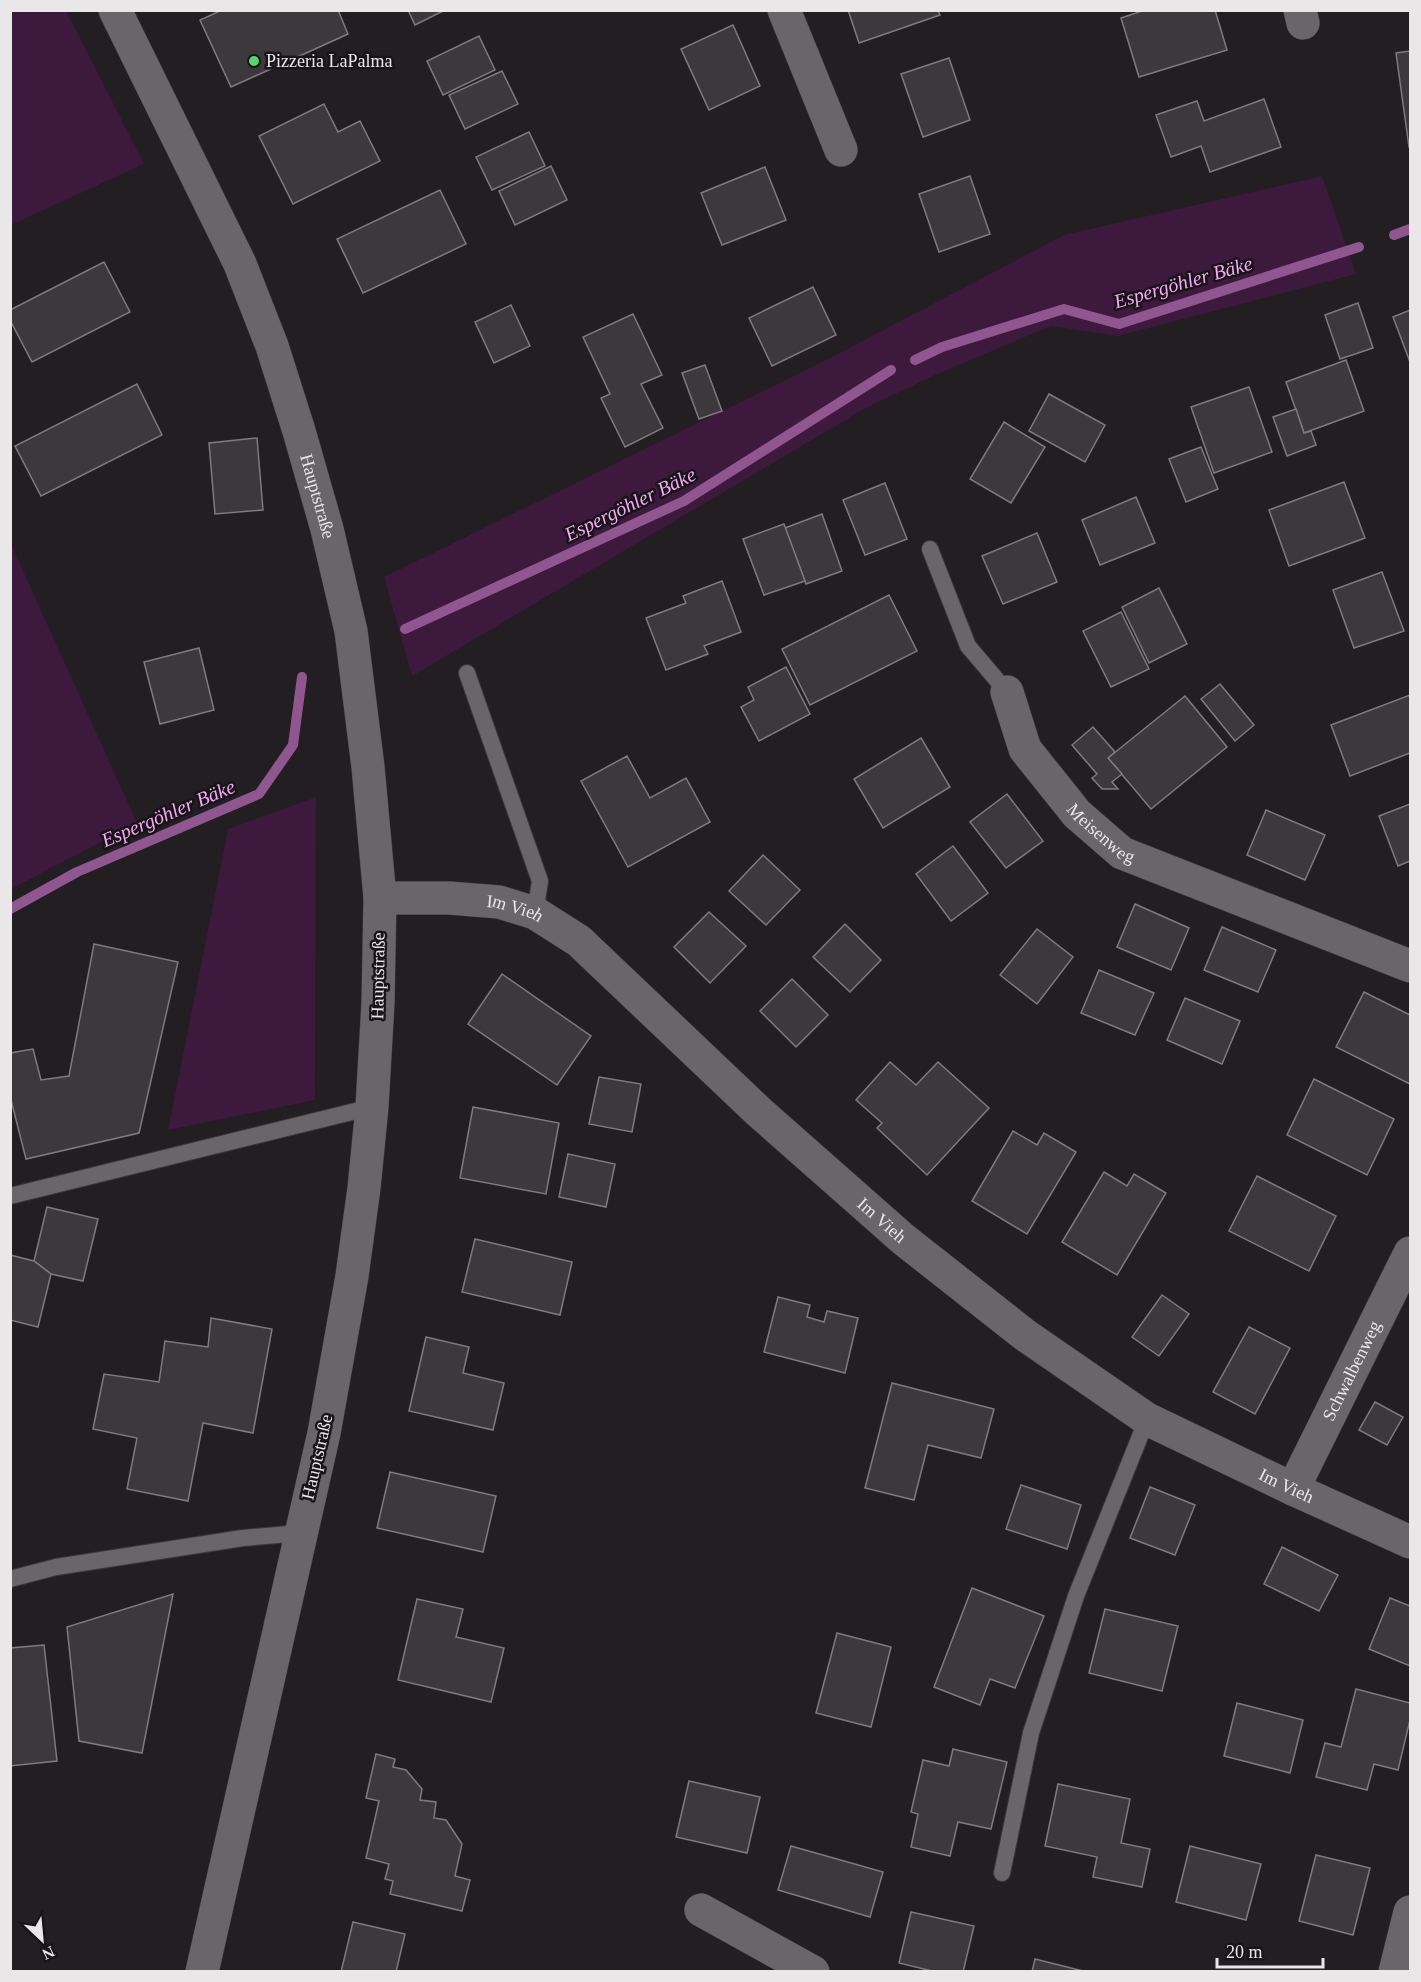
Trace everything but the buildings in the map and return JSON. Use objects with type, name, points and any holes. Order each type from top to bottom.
[{"type":"street","name":"Hauptstraße","points":[[115,10],[240,264],[272,346],[299,431],[327,530],[351,631],[368,766],[380,898],[378,1003],[372,1107],[352,1276],[324,1432],[202,1971]]},
{"type":"street","points":[[784,10],[840,150]]},
{"type":"street","name":"Meisenweg","points":[[1007,692],[1025,749],[1077,814],[1122,853],[1410,966]]},
{"type":"street","name":"Im Vieh","points":[[380,898],[449,898],[499,902],[535,912],[579,941],[758,1111],[903,1239],[1025,1335],[1147,1419],[1293,1490],[1410,1542]]},
{"type":"street","name":"Schwalbenweg","points":[[1293,1490],[1410,1253]]},
{"type":"street","points":[[701,1910],[813,1971]]},
{"type":"street","points":[[1395,1971],[1410,1912]]},
{"type":"lane","name":"Meisenweg","points":[[930,549],[968,646],[1007,692]]},
{"type":"lane","points":[[467,674],[540,881],[535,912]]},
{"type":"lane","points":[[10,1196],[372,1107]]},
{"type":"lane","points":[[1002,1873],[1030,1733],[1076,1596],[1147,1419]]},
{"type":"lane","points":[[10,1579],[56,1567],[243,1538],[300,1533]]},
{"type":"shaded area","points":[[10,11],[66,11],[144,164],[11,225]]},
{"type":"shaded area","points":[[1322,176],[1356,274],[1118,336],[1051,326],[935,375],[866,408],[412,676],[384,577],[830,358],[1064,235]]},
{"type":"shaded area","points":[[10,542],[137,823],[11,889],[10,889]]},
{"type":"shaded area","points":[[316,797],[315,1100],[168,1130],[228,829]]},
{"type":"waterway","name":"Espergöhler Bäke","points":[[1394,235],[1410,229]]},
{"type":"waterway","name":"Espergöhler Bäke","points":[[915,360],[942,347],[1064,309],[1119,324],[1359,247]]},
{"type":"waterway","name":"Espergöhler Bäke","points":[[405,629],[684,501],[891,370]]},
{"type":"waterway","name":"Espergöhler Bäke","points":[[10,909],[77,872],[259,794],[293,745],[302,677]]},
{"type":"place","name":"Pizzeria LaPalma","points":[[254,61]]}]
